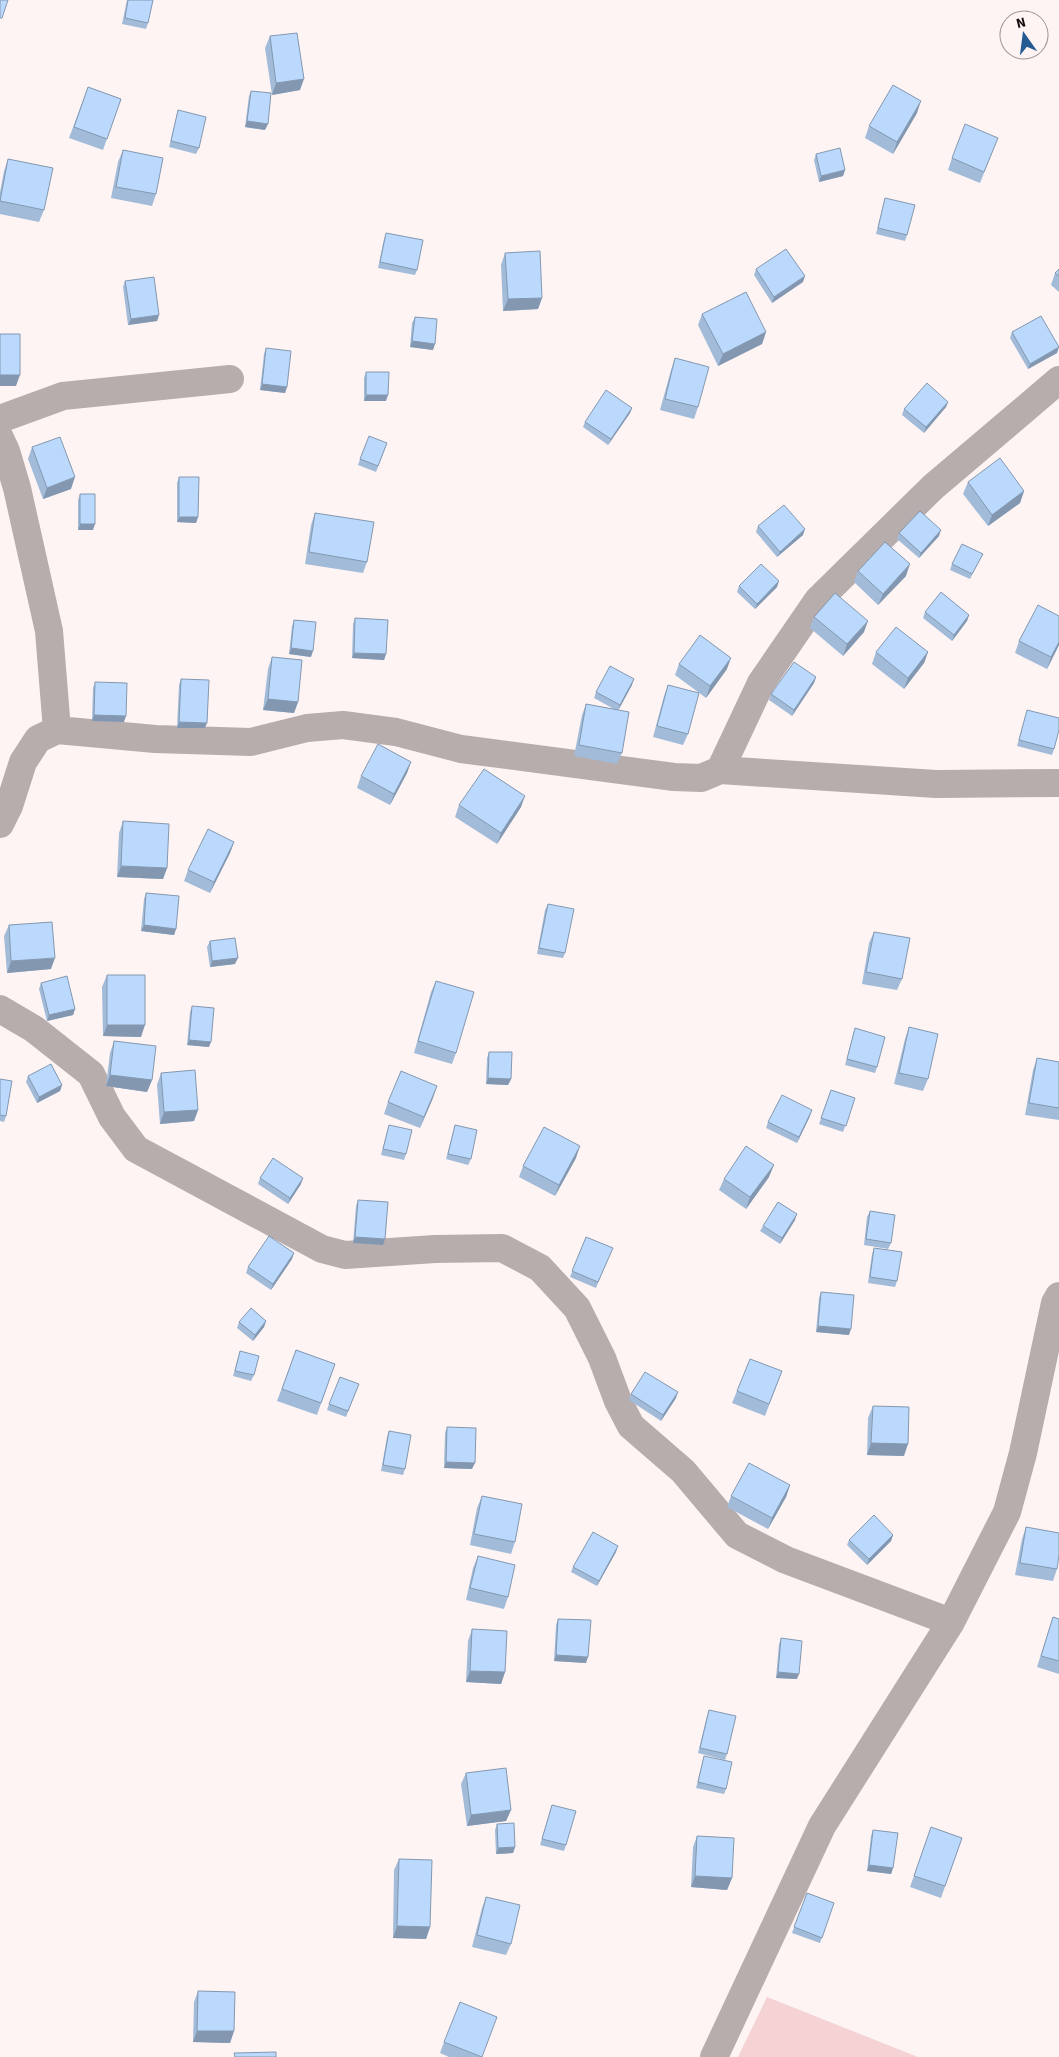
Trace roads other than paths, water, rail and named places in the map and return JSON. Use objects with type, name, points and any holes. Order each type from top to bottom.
[{"type":"street","points":[[0,419],[63,396],[230,379]]},
{"type":"street","points":[[720,770],[761,683],[818,600],[932,486],[1059,380]]},
{"type":"street","points":[[0,438],[17,488],[49,631],[57,730]]},
{"type":"street","points":[[0,824],[9,806],[23,762],[38,739],[57,730],[154,739],[251,742],[307,728],[342,725],[396,732],[461,749],[674,777],[701,778],[720,770],[936,784],[1059,783]]},
{"type":"street","points":[[0,1009],[34,1029],[91,1074],[112,1117],[136,1149],[322,1249],[345,1255],[435,1249],[502,1248],[540,1268],[577,1308],[602,1358],[618,1401],[631,1426],[682,1471],[737,1535],[786,1560],[951,1622]]},
{"type":"street","points":[[714,2057],[822,1826],[951,1622],[1008,1512],[1055,1303],[1059,1296]]}]
